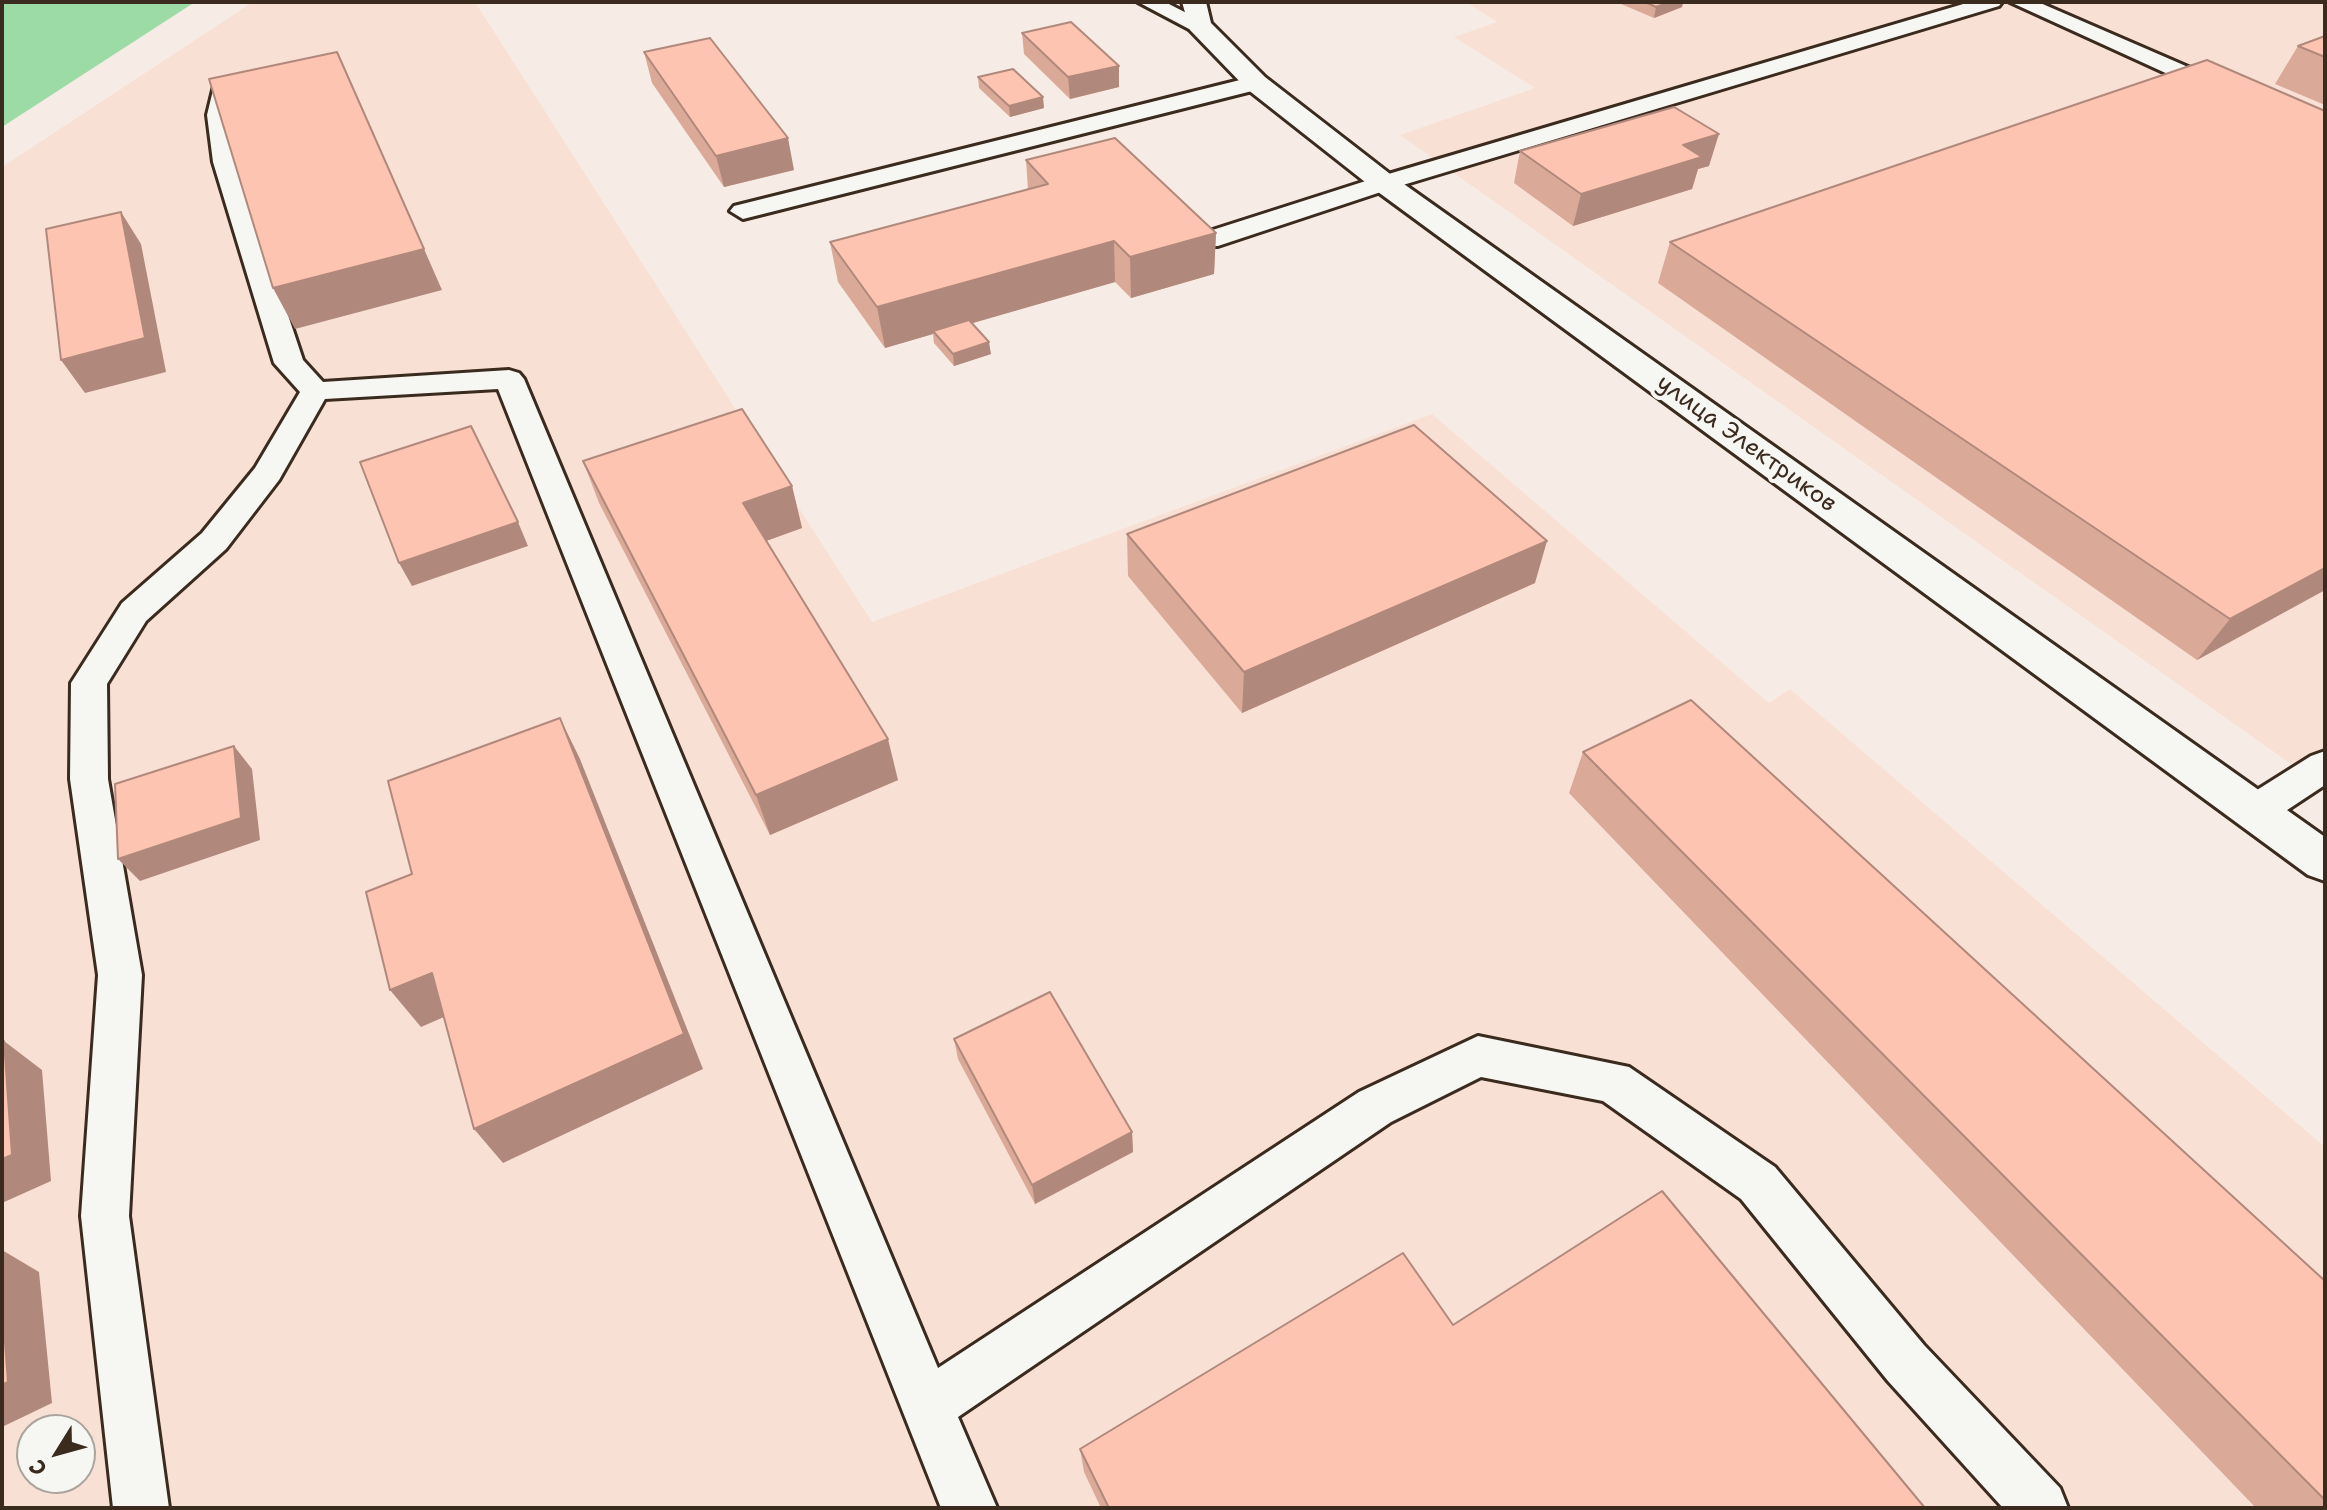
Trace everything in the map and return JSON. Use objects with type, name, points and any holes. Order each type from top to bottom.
[{"type":"street","name":"улица Электриков","points":[[1196,14],[1256,83],[1384,183],[2325,862]]},
{"type":"lane","points":[[1148,2],[1196,14]]},
{"type":"lane","points":[[1209,240],[1384,183],[1992,2]]},
{"type":"lane","points":[[2020,2],[2238,98]]},
{"type":"lane","points":[[743,211],[1256,83]]},
{"type":"lane","points":[[225,86],[219,115],[225,162],[289,363],[315,391]]},
{"type":"lane","points":[[315,391],[509,379],[576,551],[969,1508]]},
{"type":"lane","points":[[141,1508],[105,1216],[120,975],[89,779],[89,683],[134,612],[214,541],[268,473],[315,391]]},
{"type":"lane","points":[[2255,811],[2325,766]]},
{"type":"lane","points":[[926,1407],[1375,1107],[1478,1056],[1613,1082],[1758,1183],[1906,1363],[2040,1508]]},
{"type":"shaded area","points":[[253,2],[475,2],[872,622],[1432,414],[1769,703],[1790,689],[2325,1147],[2325,1508],[2,1508],[2,167]]},
{"type":"shaded area","points":[[1466,2],[2325,2],[2325,788],[1400,135],[1535,88],[1454,37],[1497,22]]},
{"type":"green space","points":[[2,2],[195,2],[2,127]]},
{"type":"building","points":[[1645,2],[1670,2],[1656,7]]},
{"type":"building","points":[[1071,22],[1119,66],[1068,77],[1022,33]]},
{"type":"building","points":[[2325,36],[2325,57],[2298,46]]},
{"type":"building","points":[[710,38],[788,138],[716,156],[644,52]]},
{"type":"building","points":[[337,52],[424,249],[273,288],[209,79]]},
{"type":"building","points":[[2207,60],[2325,111],[2325,568],[2230,619],[1670,242]]},
{"type":"building","points":[[1013,69],[1043,97],[1009,106],[978,77]]},
{"type":"building","points":[[1674,107],[1719,134],[1683,145],[1702,157],[1581,194],[1520,151]]},
{"type":"building","points":[[1115,138],[1216,233],[1130,257],[1114,241],[877,307],[830,242],[1048,184],[1026,160]]},
{"type":"building","points":[[121,212],[145,338],[61,360],[46,229]]},
{"type":"building","points":[[969,320],[989,342],[953,354],[933,331]]},
{"type":"building","points":[[742,409],[792,486],[743,503],[888,739],[756,795],[583,461]]},
{"type":"building","points":[[1414,425],[1547,541],[1244,672],[1127,534]]},
{"type":"building","points":[[471,426],[518,522],[399,563],[360,462]]},
{"type":"building","points":[[1691,700],[2325,1281],[2325,1500],[1583,752]]},
{"type":"building","points":[[560,718],[684,1034],[474,1129],[432,973],[390,990],[366,892],[412,874],[388,781]]},
{"type":"building","points":[[234,746],[241,818],[118,859],[115,784]]},
{"type":"building","points":[[1050,992],[1132,1132],[1032,1185],[954,1039]]},
{"type":"building","points":[[2,1042],[12,1155],[2,1159]]},
{"type":"building","points":[[1662,1191],[1925,1508],[1109,1508],[1080,1449],[1403,1253],[1453,1325]]},
{"type":"building","points":[[2,1303],[8,1382],[2,1385]]}]
